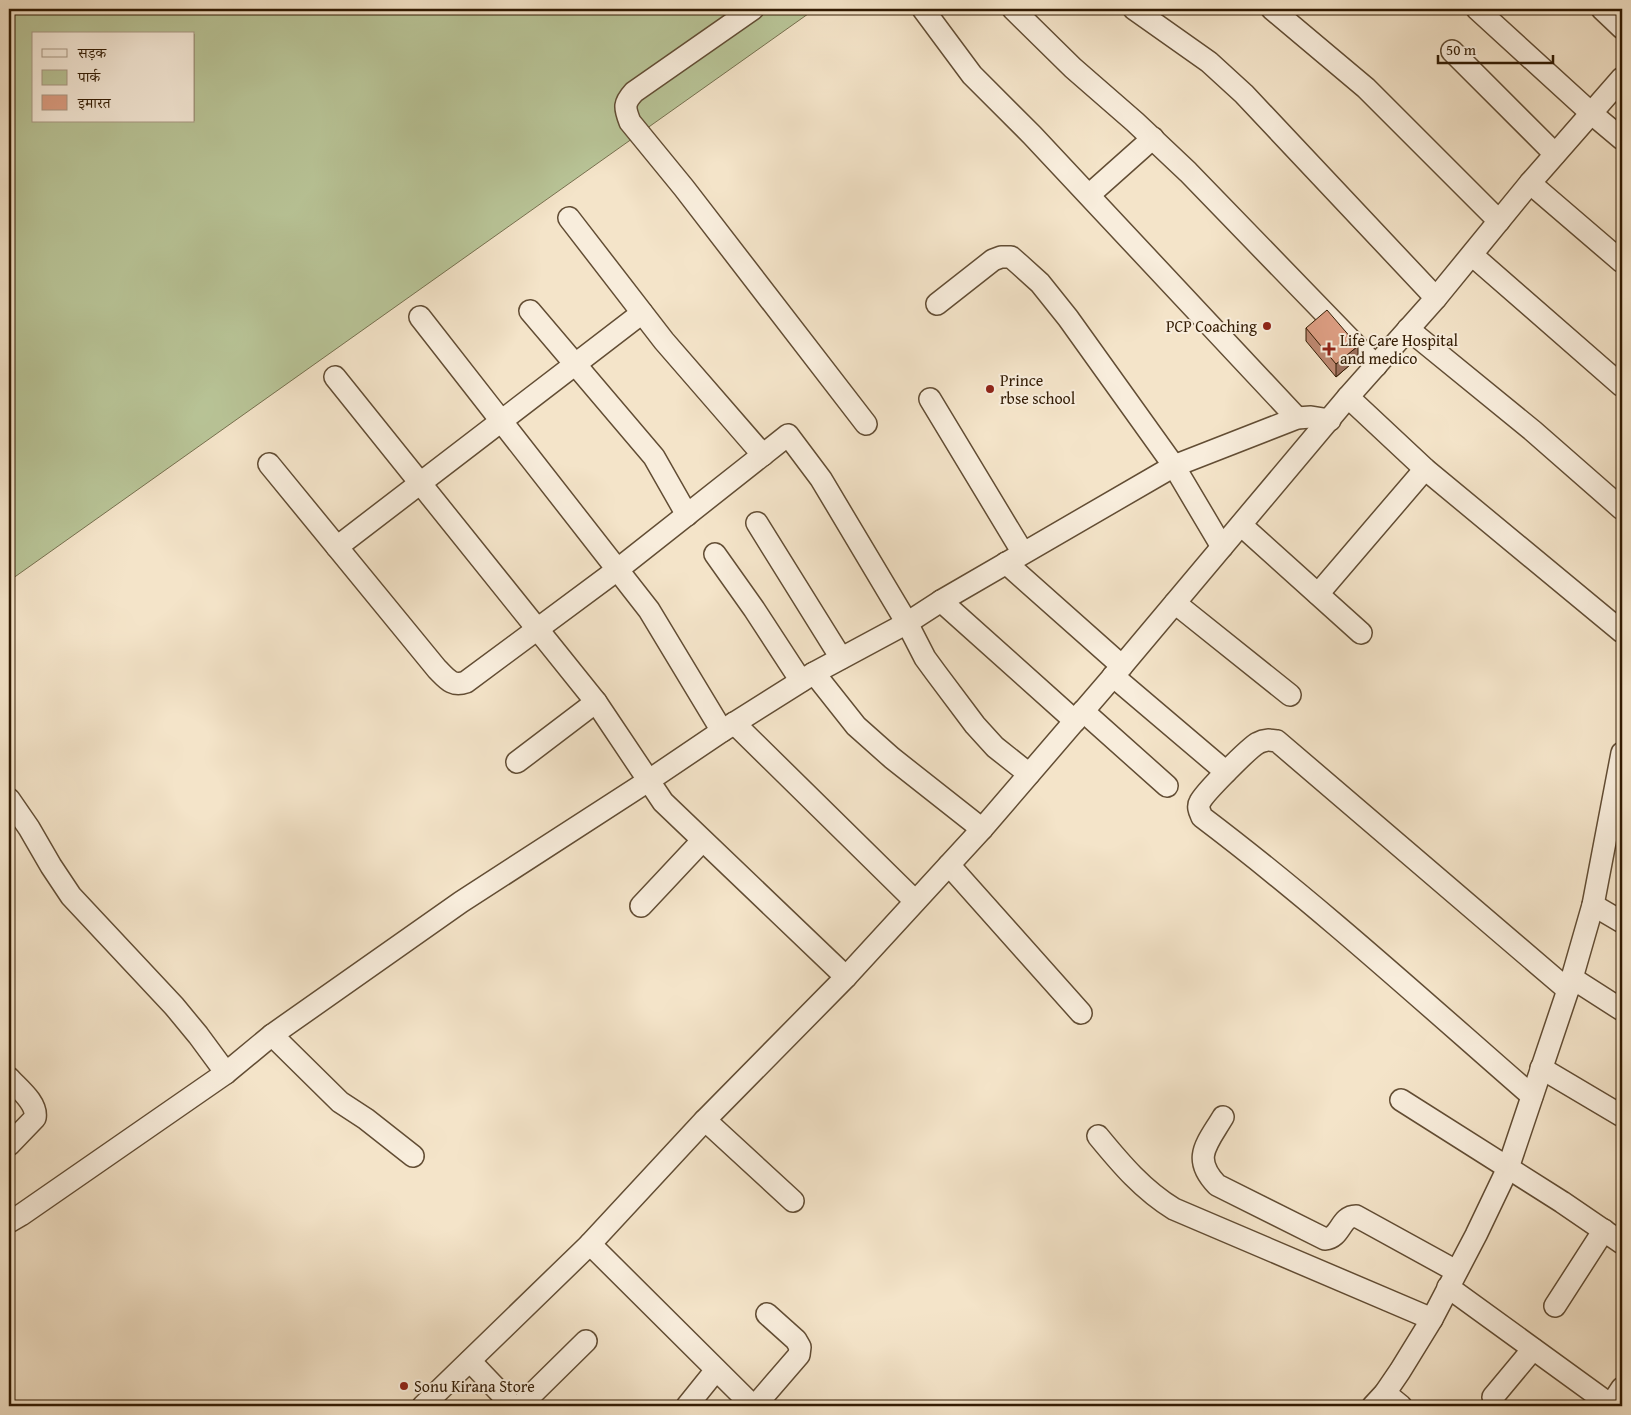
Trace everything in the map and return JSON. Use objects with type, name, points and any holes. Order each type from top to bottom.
[{"type":"street","points":[[753,9],[634,92],[627,100],[625,110],[630,122],[684,188],[866,424]]},
{"type":"street","points":[[923,9],[972,74],[1297,418]]},
{"type":"street","points":[[1013,9],[1073,68],[1153,138],[1188,172],[1376,366]]},
{"type":"street","points":[[1134,9],[1209,62],[1244,94],[1436,298]]},
{"type":"street","points":[[1272,9],[1366,88],[1499,222]]},
{"type":"street","points":[[1477,9],[1590,113],[1622,139]]},
{"type":"street","points":[[1602,9],[1622,28]]},
{"type":"street","points":[[1452,51],[1555,154]]},
{"type":"street","points":[[423,1406],[590,1244],[705,1120],[846,977],[982,829],[1175,604],[1348,397],[1436,298],[1530,183],[1622,78]]},
{"type":"street","points":[[1088,195],[1153,138]]},
{"type":"street","points":[[1530,183],[1622,262]]},
{"type":"street","points":[[569,218],[689,371],[763,455]]},
{"type":"street","points":[[1472,255],[1622,386]]},
{"type":"street","points":[[938,304],[993,260],[1000,257],[1011,257],[1040,283],[1068,318],[1174,466],[1222,547]]},
{"type":"street","points":[[530,310],[654,457],[688,515]]},
{"type":"street","points":[[337,547],[500,420],[642,313]]},
{"type":"street","points":[[420,317],[638,595],[728,727],[915,901]]},
{"type":"street","points":[[1408,329],[1533,432],[1622,509]]},
{"type":"street","points":[[335,377],[596,702],[662,802],[846,977]]},
{"type":"street","points":[[1348,397],[1425,469],[1622,632]]},
{"type":"street","points":[[930,399],[1015,558],[1118,671],[1226,772]]},
{"type":"street","points":[[9,1222],[226,1073],[272,1035],[461,902],[728,727],[808,677],[907,623],[941,601],[1174,466],[1297,418],[1311,417],[1330,420]]},
{"type":"street","points":[[269,464],[437,669],[452,683],[458,685],[466,682],[538,630],[688,515],[788,435],[821,479],[907,623],[925,658],[975,726],[995,746],[1029,774]]},
{"type":"street","points":[[1318,594],[1425,469]]},
{"type":"street","points":[[758,523],[841,658]]},
{"type":"street","points":[[1241,525],[1361,633]]},
{"type":"street","points":[[715,554],[754,609],[808,677],[856,726],[892,758],[982,829]]},
{"type":"street","points":[[941,601],[1079,716],[1167,786]]},
{"type":"street","points":[[1175,604],[1290,695]]},
{"type":"street","points":[[517,762],[596,702]]},
{"type":"street","points":[[1532,1096],[1322,912],[1202,817],[1199,809],[1200,802],[1226,772],[1257,743],[1268,739],[1277,742],[1570,984],[1622,1010]]},
{"type":"street","points":[[1386,1402],[1476,1235],[1508,1168],[1570,984],[1593,905],[1616,818],[1622,753]]},
{"type":"street","points":[[9,800],[29,828],[71,896],[174,1006],[226,1073]]},
{"type":"street","points":[[641,906],[702,841]]},
{"type":"street","points":[[949,865],[1081,1013]]},
{"type":"street","points":[[1593,905],[1622,922]]},
{"type":"street","points":[[272,1035],[334,1097],[413,1156]]},
{"type":"street","points":[[1541,1068],[1622,1116]]},
{"type":"street","points":[[9,1078],[33,1106],[36,1113],[35,1118],[9,1145]]},
{"type":"street","points":[[1401,1100],[1622,1243]]},
{"type":"street","points":[[1223,1117],[1205,1147],[1202,1161],[1207,1175],[1217,1185],[1325,1239],[1331,1239],[1346,1219],[1350,1216],[1356,1216],[1452,1279],[1533,1349],[1614,1402]]},
{"type":"street","points":[[705,1120],[793,1201]]},
{"type":"street","points":[[1098,1136],[1140,1183],[1161,1201],[1174,1209],[1432,1319]]},
{"type":"street","points":[[1555,1306],[1604,1230]]},
{"type":"street","points":[[590,1244],[754,1406],[799,1355],[800,1347],[796,1340],[767,1314]]},
{"type":"street","points":[[520,1406],[586,1341]]},
{"type":"street","points":[[1493,1397],[1533,1349]]},
{"type":"street","points":[[470,1361],[513,1406]]},
{"type":"street","points":[[687,1406],[716,1370]]},
{"type":"green space","points":[[9,9],[815,9],[9,581]]},
{"type":"building","points":[[1327,310],[1358,346],[1336,364],[1306,328]]},
{"type":"place","name":"PCP Coaching","points":[[1267,326]]},
{"type":"place","name":"Life Care Hospital and medico","points":[[1329,349]]},
{"type":"place","name":"Prince rbse school","points":[[990,389]]},
{"type":"place","name":"Sonu Kirana Store","points":[[404,1386]]}]
